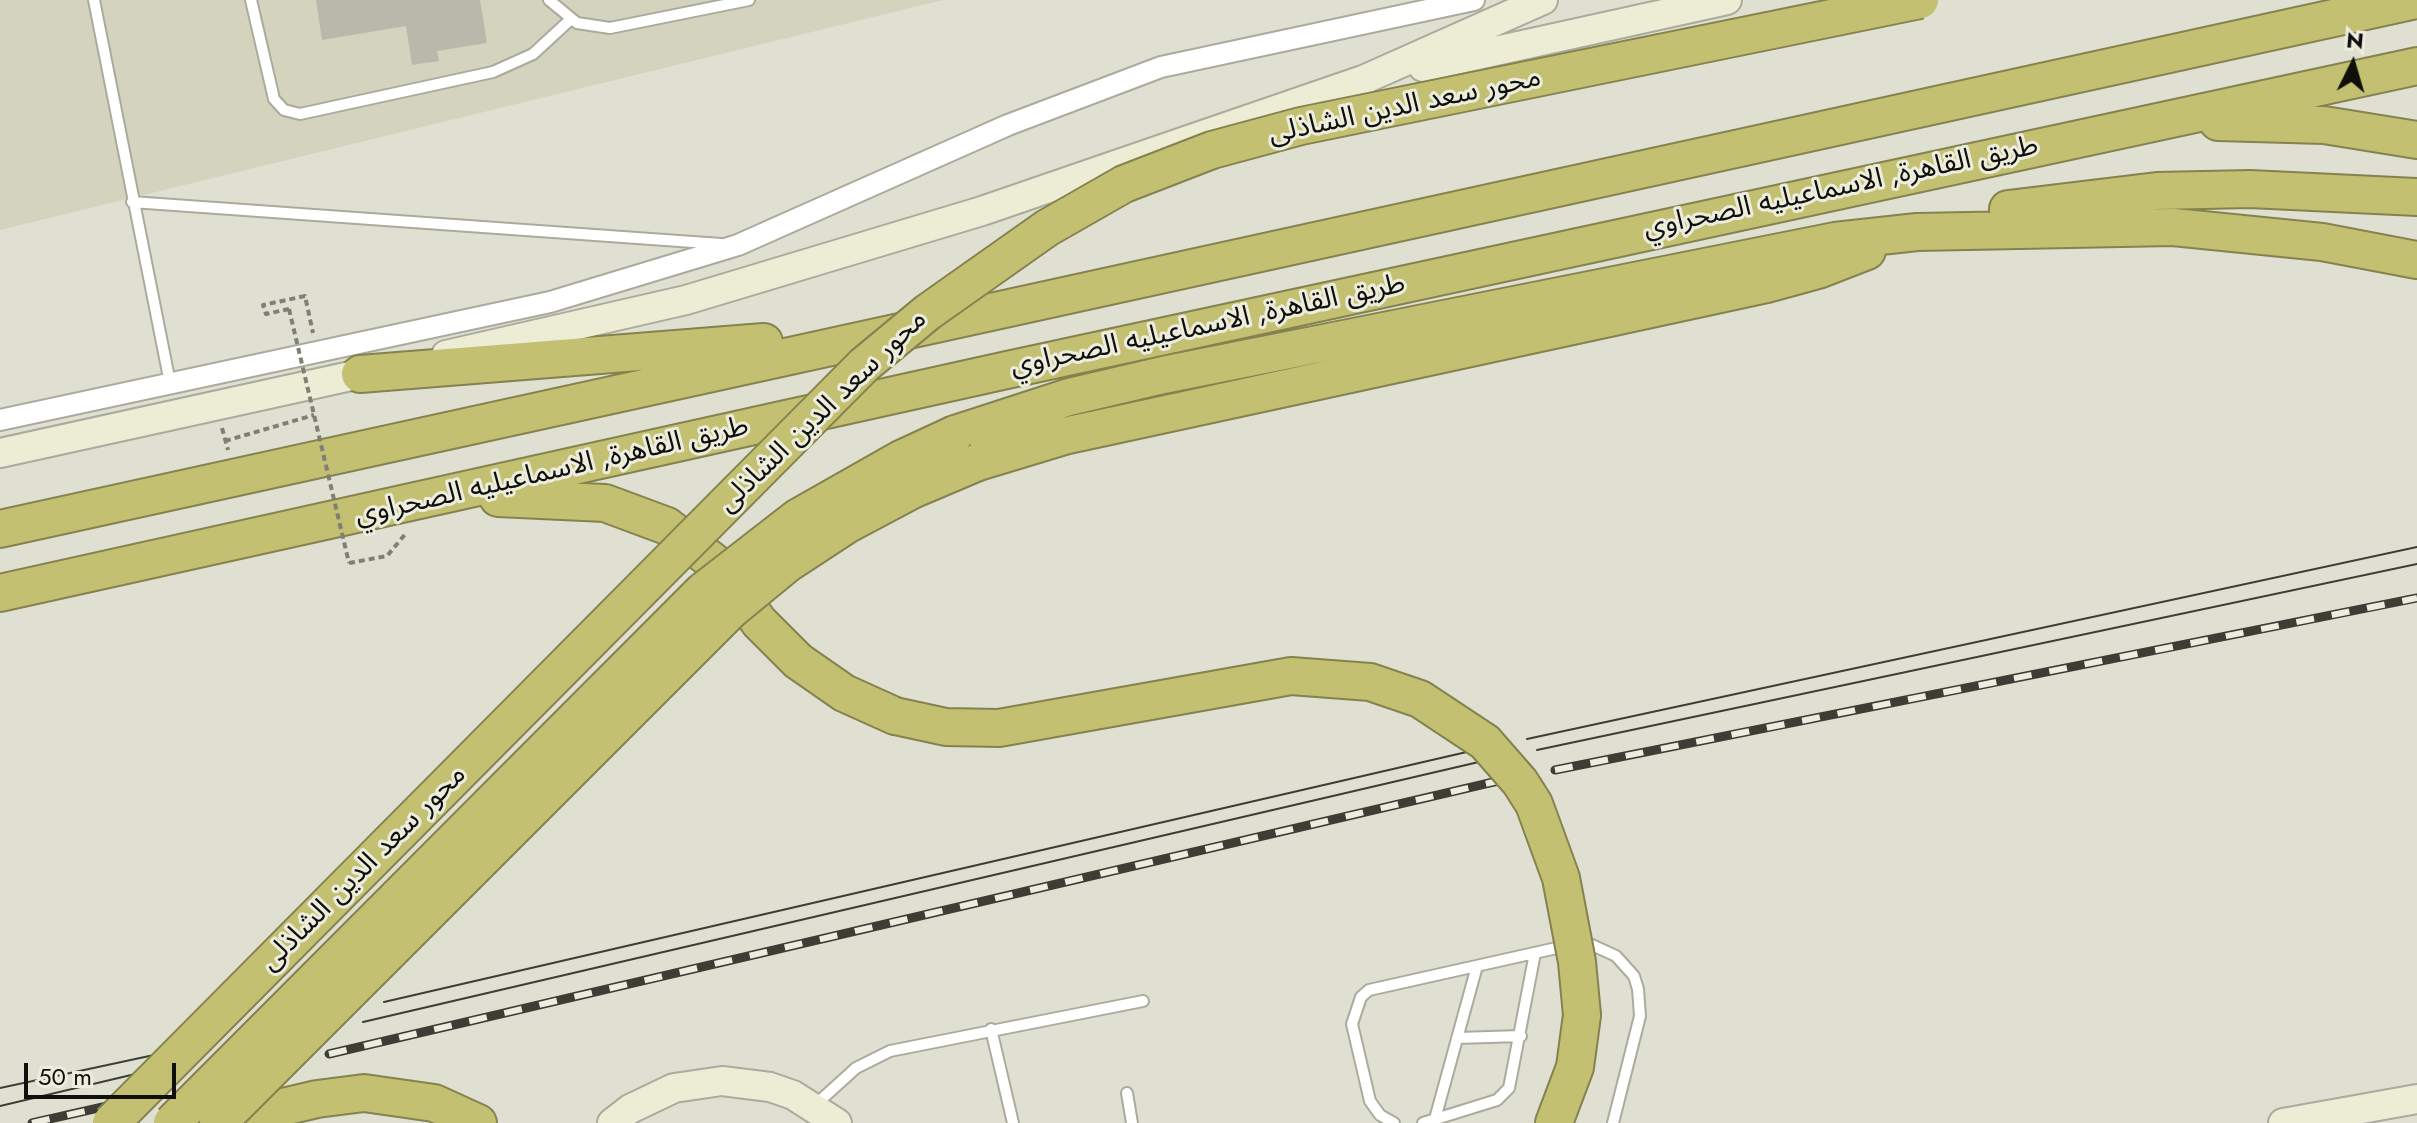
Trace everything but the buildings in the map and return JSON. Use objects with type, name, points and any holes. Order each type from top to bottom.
[{"type":"highway","name":"محور سعد الدين الشاذلى","points":[[111,1123],[864,365],[975,276],[1047,228],[1124,184],[1212,150],[1301,126],[1920,0]]},
{"type":"highway","points":[[0,529],[2416,0]]},
{"type":"highway","name":"طريق القاهرة, الاسماعيليه الصحراوي","points":[[0,593],[2136,124],[2417,66]]},
{"type":"highway","points":[[2136,124],[2245,122],[2324,125],[2417,140]]},
{"type":"highway","points":[[216,1123],[740,602],[787,564],[848,524],[912,490],[978,462],[1064,436],[1767,284],[1818,270],[1917,232],[1998,211],[2157,191],[2250,189],[2417,197]]},
{"type":"highway","points":[[1917,232],[2173,227],[2308,240],[2417,260]]},
{"type":"highway","name":"محور سعد الدين الشاذلى","points":[[172,1123],[703,591],[797,518],[888,466],[955,434],[1069,397],[1163,375],[1755,255],[1917,232]]},
{"type":"highway","points":[[360,374],[874,336]]},
{"type":"highway","points":[[437,498],[583,499],[647,516],[686,537],[711,559],[759,622],[798,661],[844,693],[895,716],[946,727],[999,728],[1291,676],[1370,682],[1420,699],[1485,742],[1520,782],[1534,804],[1561,878],[1577,962],[1582,1015],[1575,1067],[1554,1123]]},
{"type":"highway","points":[[216,1123],[317,1099],[364,1093],[423,1100],[478,1123]]},
{"type":"street","points":[[0,420],[550,302],[738,245],[1008,125],[1161,67],[1474,0]]},
{"type":"street","points":[[0,453],[686,300],[982,211],[1363,80],[1543,0]]},
{"type":"street","points":[[1363,80],[1727,0]]},
{"type":"street","points":[[612,1123],[651,1097],[674,1088],[710,1081],[770,1087],[826,1115]]},
{"type":"street","points":[[2283,1123],[2417,1099]]},
{"type":"lane","points":[[94,0],[170,383]]},
{"type":"lane","points":[[251,0],[274,99],[284,110],[300,114],[493,72],[533,54],[571,19]]},
{"type":"lane","points":[[549,0],[571,19],[593,27],[610,28],[749,0]]},
{"type":"lane","points":[[132,202],[738,245]]},
{"type":"lane","points":[[1394,1123],[1380,1115],[1370,1101],[1353,1032],[1356,1006],[1369,990],[1566,944],[1592,945],[1616,956],[1634,976],[1641,1002],[1613,1123]]},
{"type":"lane","points":[[1423,1123],[1497,1100],[1503,1094],[1513,1078],[1535,953]]},
{"type":"lane","points":[[1435,1119],[1477,966]]},
{"type":"lane","points":[[826,1115],[841,1079],[873,1059],[919,1043],[1143,1001]]},
{"type":"lane","points":[[991,1029],[1013,1123]]},
{"type":"lane","points":[[1457,1038],[1521,1036]]},
{"type":"lane","points":[[1127,1093],[1132,1123]]},
{"type":"path","points":[[317,352],[305,296],[263,305],[266,314],[289,309],[349,563],[387,556]]},
{"type":"path","points":[[216,405],[236,479]]},
{"type":"path","points":[[225,441],[314,415]]},
{"type":"shaded area","points":[[0,0],[943,0],[0,230]]},
{"type":"tram line","points":[[1527,739],[2417,547]]},
{"type":"tram line","points":[[1537,750],[2417,564]]},
{"type":"tram line","points":[[384,1002],[1471,751]]},
{"type":"tram line","points":[[363,1022],[1483,761]]},
{"type":"tram line","points":[[0,1088],[168,1052]]},
{"type":"tram line","points":[[0,1106],[148,1071]]},
{"type":"railway","points":[[1555,770],[2417,598]]},
{"type":"railway","points":[[329,1054],[1502,780]]},
{"type":"railway","points":[[32,1123],[116,1104]]}]
